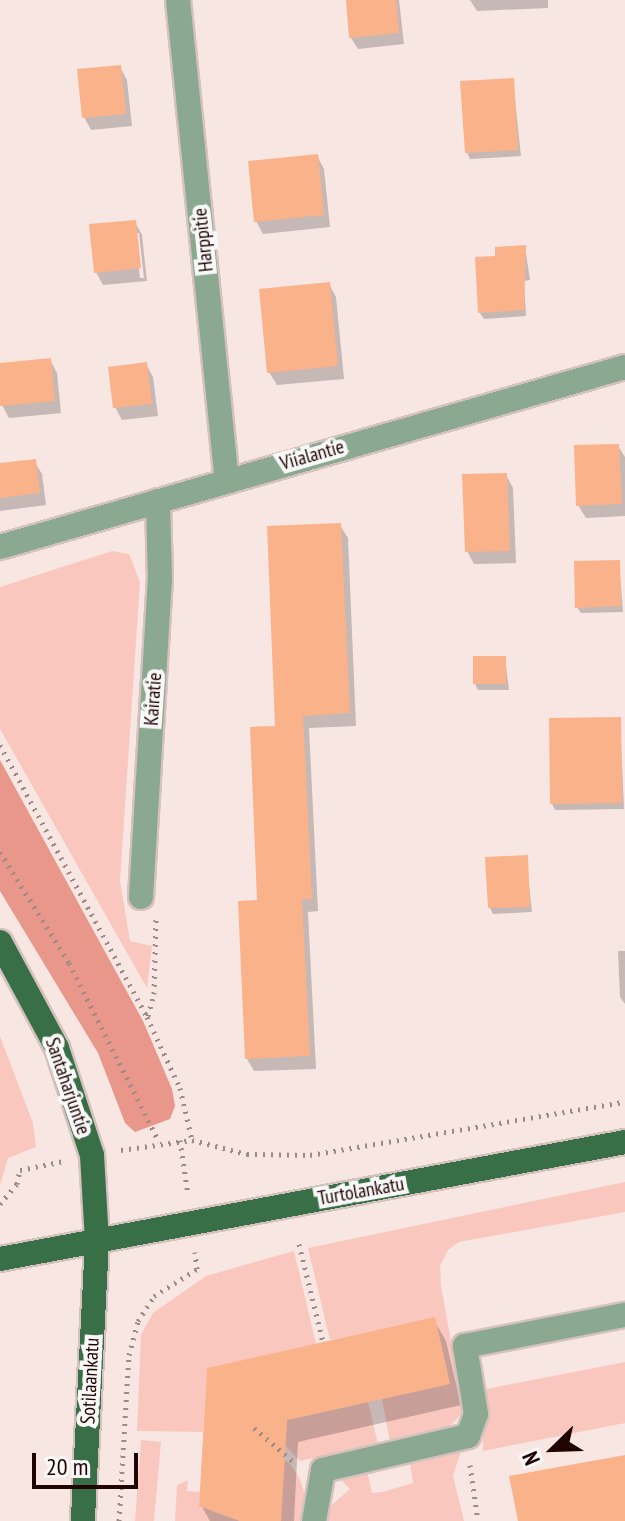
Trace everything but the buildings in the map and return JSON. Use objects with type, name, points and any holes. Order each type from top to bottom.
[{"type":"main road","name":"Santaharjuntie","points":[[0,942],[40,1009],[71,1085],[92,1155],[97,1241]]},
{"type":"main road","name":"Turtolankatu","points":[[0,1259],[625,1142]]},
{"type":"main road","name":"Sotilaankatu","points":[[83,1521],[97,1241]]},
{"type":"street","name":"Harppitie","points":[[178,0],[227,479]]},
{"type":"street","name":"Viialantie","points":[[0,547],[227,479],[625,367]]},
{"type":"street","name":"Kairatie","points":[[141,897],[160,579],[158,501]]},
{"type":"street","points":[[314,1521],[317,1481],[323,1470],[468,1436],[476,1414],[465,1346],[625,1315]]},
{"type":"path","points":[[0,745],[147,1017],[180,1088],[192,1140]]},
{"type":"path","points":[[0,852],[69,963],[159,1142]]},
{"type":"path","points":[[147,1017],[154,994],[156,918]]},
{"type":"path","points":[[119,1521],[129,1355],[138,1321],[154,1296],[197,1269],[180,1140],[192,1140],[247,1154],[310,1155],[625,1102]]},
{"type":"path","points":[[299,1244],[323,1342]]},
{"type":"path","points":[[254,1428],[317,1481]]},
{"type":"path","points":[[468,1436],[478,1521]]},
{"type":"shaded area","points":[[112,551],[129,554],[140,582],[120,881],[130,941],[152,946],[147,988],[0,729],[0,587]]},
{"type":"shaded area","points":[[0,760],[143,1021],[172,1089],[175,1106],[170,1119],[135,1132],[125,1123],[98,1053],[0,891]]},
{"type":"shaded area","points":[[0,1036],[33,1123],[36,1147],[8,1158],[0,1185]]},
{"type":"shaded area","points":[[625,1182],[625,1212],[459,1242],[448,1250],[440,1266],[441,1286],[462,1402],[460,1415],[450,1426],[390,1442],[382,1399],[450,1384],[435,1318],[330,1340],[308,1248]]},
{"type":"shaded area","points":[[294,1251],[316,1344],[207,1368],[203,1432],[137,1431],[141,1335],[153,1313],[206,1276]]},
{"type":"shaded area","points":[[625,1362],[625,1423],[483,1451],[481,1390]]},
{"type":"shaded area","points":[[368,1402],[378,1444],[300,1461],[265,1425]]},
{"type":"shaded area","points":[[254,1438],[290,1464],[300,1479],[306,1498],[305,1521],[281,1521]]},
{"type":"shaded area","points":[[141,1440],[161,1442],[154,1521],[135,1521]]},
{"type":"shaded area","points":[[462,1448],[453,1476],[464,1521],[325,1521],[325,1511],[350,1489],[338,1477],[366,1466],[372,1493],[383,1492],[413,1483],[409,1458]]},
{"type":"shaded area","points":[[188,1480],[187,1491],[200,1492],[199,1506],[240,1521],[175,1521],[177,1485]]}]
